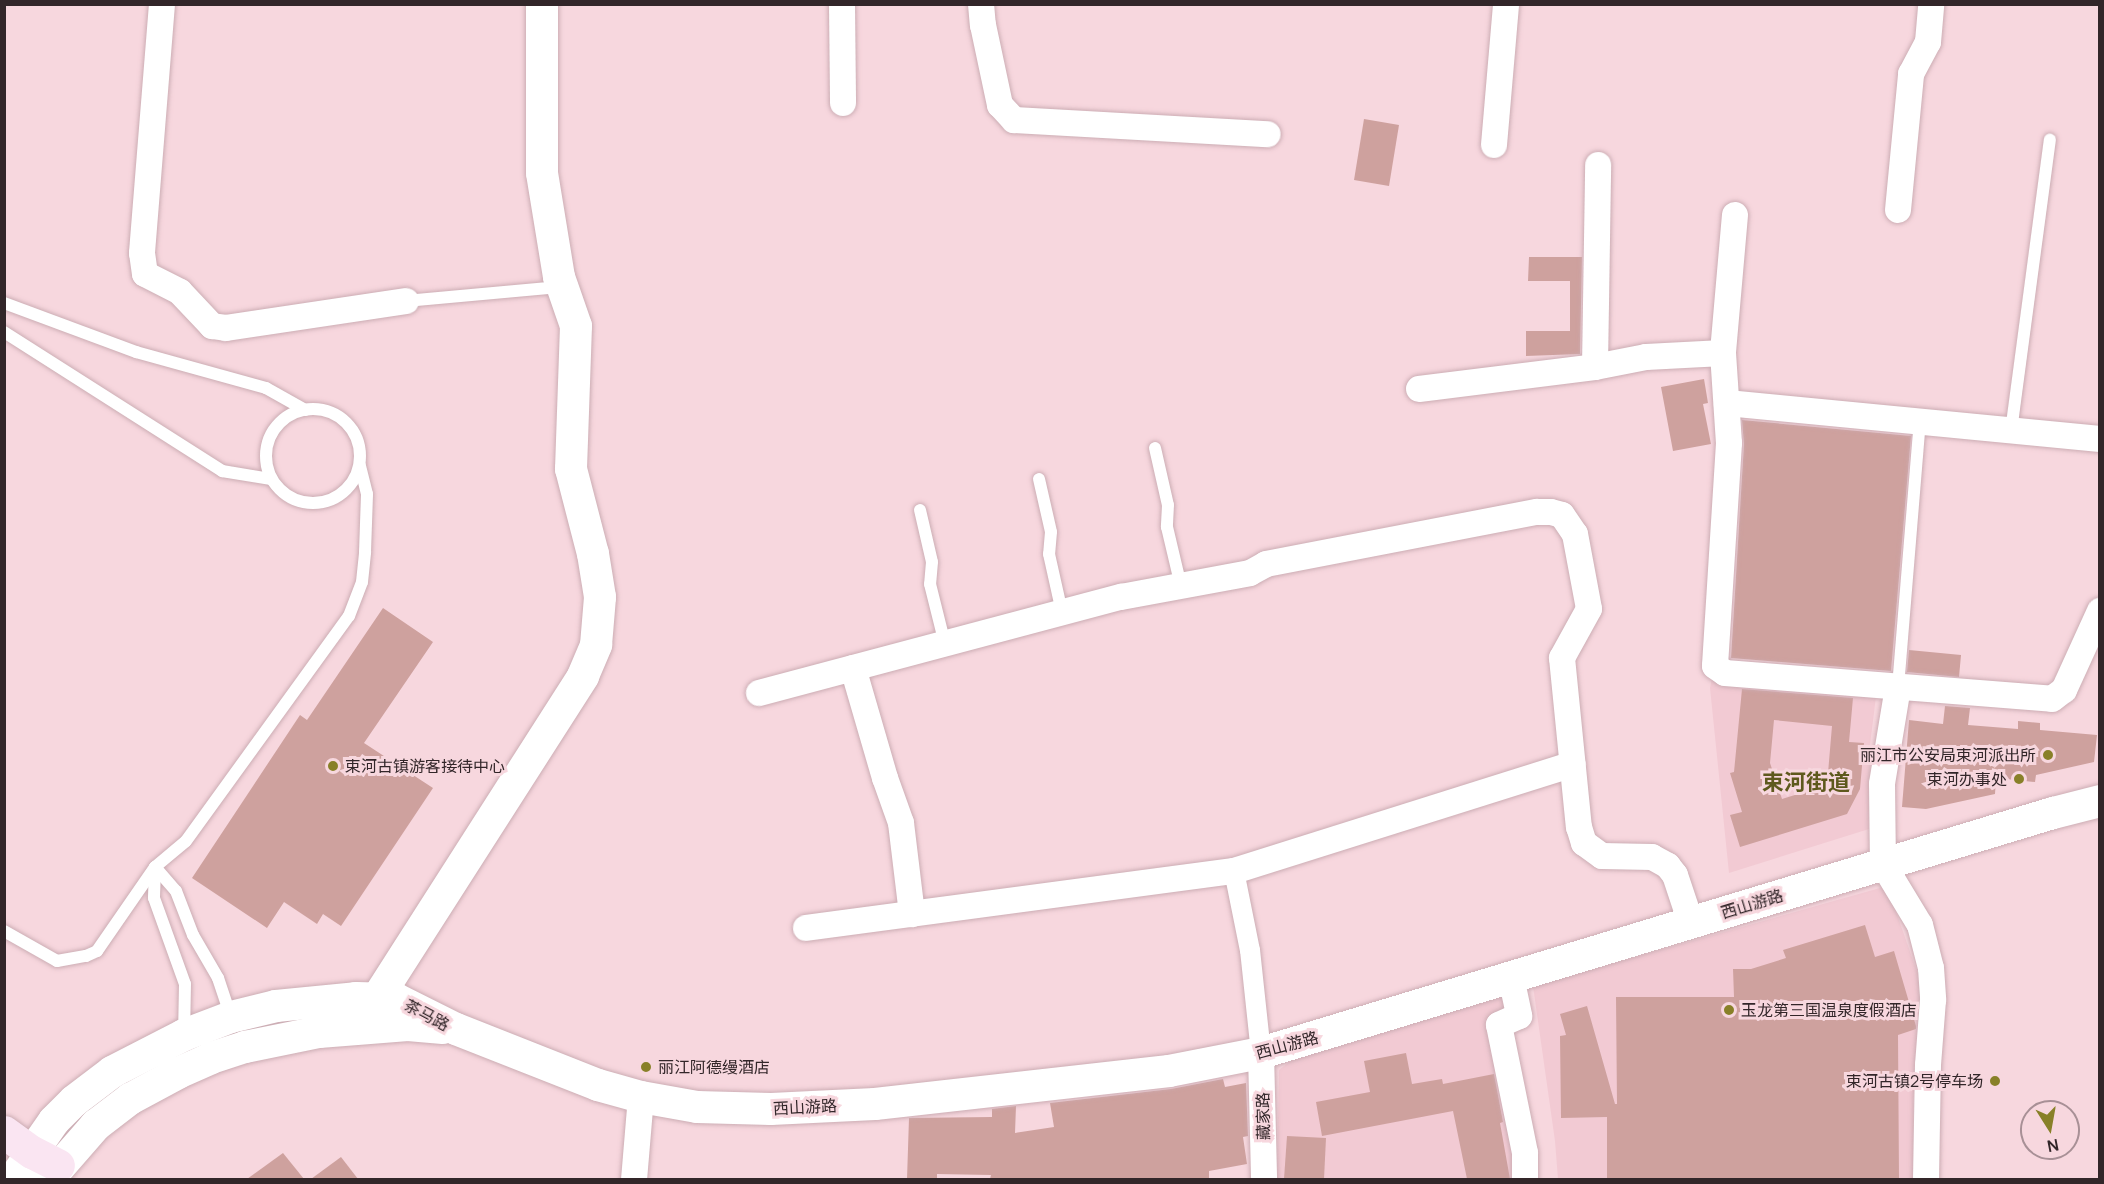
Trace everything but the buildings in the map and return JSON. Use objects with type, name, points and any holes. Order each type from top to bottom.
[{"type":"main road","points":[[4,1132],[46,1165]]},
{"type":"street","points":[[162,4],[142,253],[145,274],[180,292],[212,326],[226,328],[406,301]]},
{"type":"street","points":[[378,997],[583,676],[596,645],[600,597],[593,554],[571,470],[576,326],[563,287],[542,173],[542,4]]},
{"type":"street","points":[[842,4],[843,103]]},
{"type":"street","points":[[981,4],[983,25],[1000,105],[1014,120],[1268,134]]},
{"type":"street","points":[[1494,145],[1506,4]]},
{"type":"street","points":[[1898,210],[1911,74],[1924,54],[1928,42],[1931,4]]},
{"type":"street","points":[[1595,367],[1598,165]]},
{"type":"street","points":[[1736,215],[1723,353],[1729,443],[1715,666],[1725,673],[2052,699],[2064,690],[2100,611]]},
{"type":"street","points":[[1419,389],[1595,367],[1646,357],[1723,353]]},
{"type":"street","points":[[1727,403],[2100,439]]},
{"type":"street","points":[[759,693],[1121,597],[1250,573],[1266,564],[1526,514],[1551,512],[1562,515],[1575,534],[1589,609],[1563,658],[1579,827],[1584,843],[1602,856],[1652,857],[1668,866],[1676,875],[1691,922]]},
{"type":"street","points":[[853,668],[885,778],[901,823],[912,914]]},
{"type":"street","points":[[1898,687],[1882,784],[1883,864],[1920,925],[1931,968],[1933,1000],[1928,1065],[1926,1179]]},
{"type":"street","points":[[806,928],[1234,871],[1573,764]]},
{"type":"street","name":"西山游路","points":[[456,1029],[598,1085],[640,1097],[697,1107],[734,1110],[875,1104],[1169,1071],[1261,1053],[1883,864],[2100,801]]},
{"type":"street","points":[[1234,871],[1250,950],[1261,1053]]},
{"type":"street","points":[[1511,977],[1519,1016],[1499,1025],[1525,1153],[1526,1179]]},
{"type":"street","name":"茶马路","points":[[46,1165],[54,1121],[74,1101],[112,1072],[184,1035],[231,1017],[276,1006],[316,1000],[378,997],[396,999],[456,1029]]},
{"type":"street","name":"茶马路","points":[[13,1179],[46,1165],[130,1099],[178,1072],[219,1055],[273,1040],[319,1032],[408,1025],[456,1029]]},
{"type":"street","name":"藏家路","points":[[1261,1053],[1264,1179]]},
{"type":"street","points":[[634,1179],[640,1097]]},
{"type":"lane","points":[[2011,431],[2050,140]]},
{"type":"lane","points":[[406,301],[563,287]]},
{"type":"lane","points":[[4,303],[136,352],[266,388],[305,410]]},
{"type":"lane","points":[[4,332],[222,471],[271,479]]},
{"type":"lane","points":[[4,931],[57,962],[86,956],[97,951],[155,867],[186,841],[349,616],[362,582],[367,494],[360,465],[358,440],[343,419],[318,409],[305,410],[281,421],[273,431],[265,456],[271,479],[287,496],[298,501],[321,503],[342,494],[350,486],[360,465]]},
{"type":"lane","points":[[1898,687],[1920,422]]},
{"type":"lane","points":[[1155,448],[1168,505],[1167,527],[1182,586]]},
{"type":"lane","points":[[1039,479],[1051,532],[1049,554],[1062,612]]},
{"type":"lane","points":[[920,510],[932,562],[930,584],[945,644]]},
{"type":"lane","points":[[155,867],[176,891],[194,935],[218,978],[231,1017]]},
{"type":"lane","points":[[155,867],[154,898],[185,984],[184,1035]]},
{"type":"shaded area","points":[[1712,678],[1876,696],[1870,745],[1869,829],[1729,873],[1710,688]]},
{"type":"shaded area","name":"玉龙第三国温泉度假酒店","points":[[1887,886],[1922,986],[1922,1034],[1913,1098],[1914,1179],[1558,1179],[1555,1141],[1533,986]]},
{"type":"shaded area","points":[[1505,995],[1534,1179],[1277,1180],[1279,1070],[1316,1041]]},
{"type":"place","name":"丽江市公安局束河派出所","points":[[2048,755]]},
{"type":"place","name":"束河古镇游客接待中心","points":[[333,766]]},
{"type":"place","name":"束河办事处","points":[[2019,779]]},
{"type":"place","name":"玉龙第三国温泉度假酒店","points":[[1729,1010]]},
{"type":"place","name":"丽江阿德缦酒店","points":[[646,1067]]},
{"type":"place","name":"束河古镇2号停车场","points":[[1995,1081]]},
{"type":"district","name":"束河街道","points":[[1806,783]]}]
